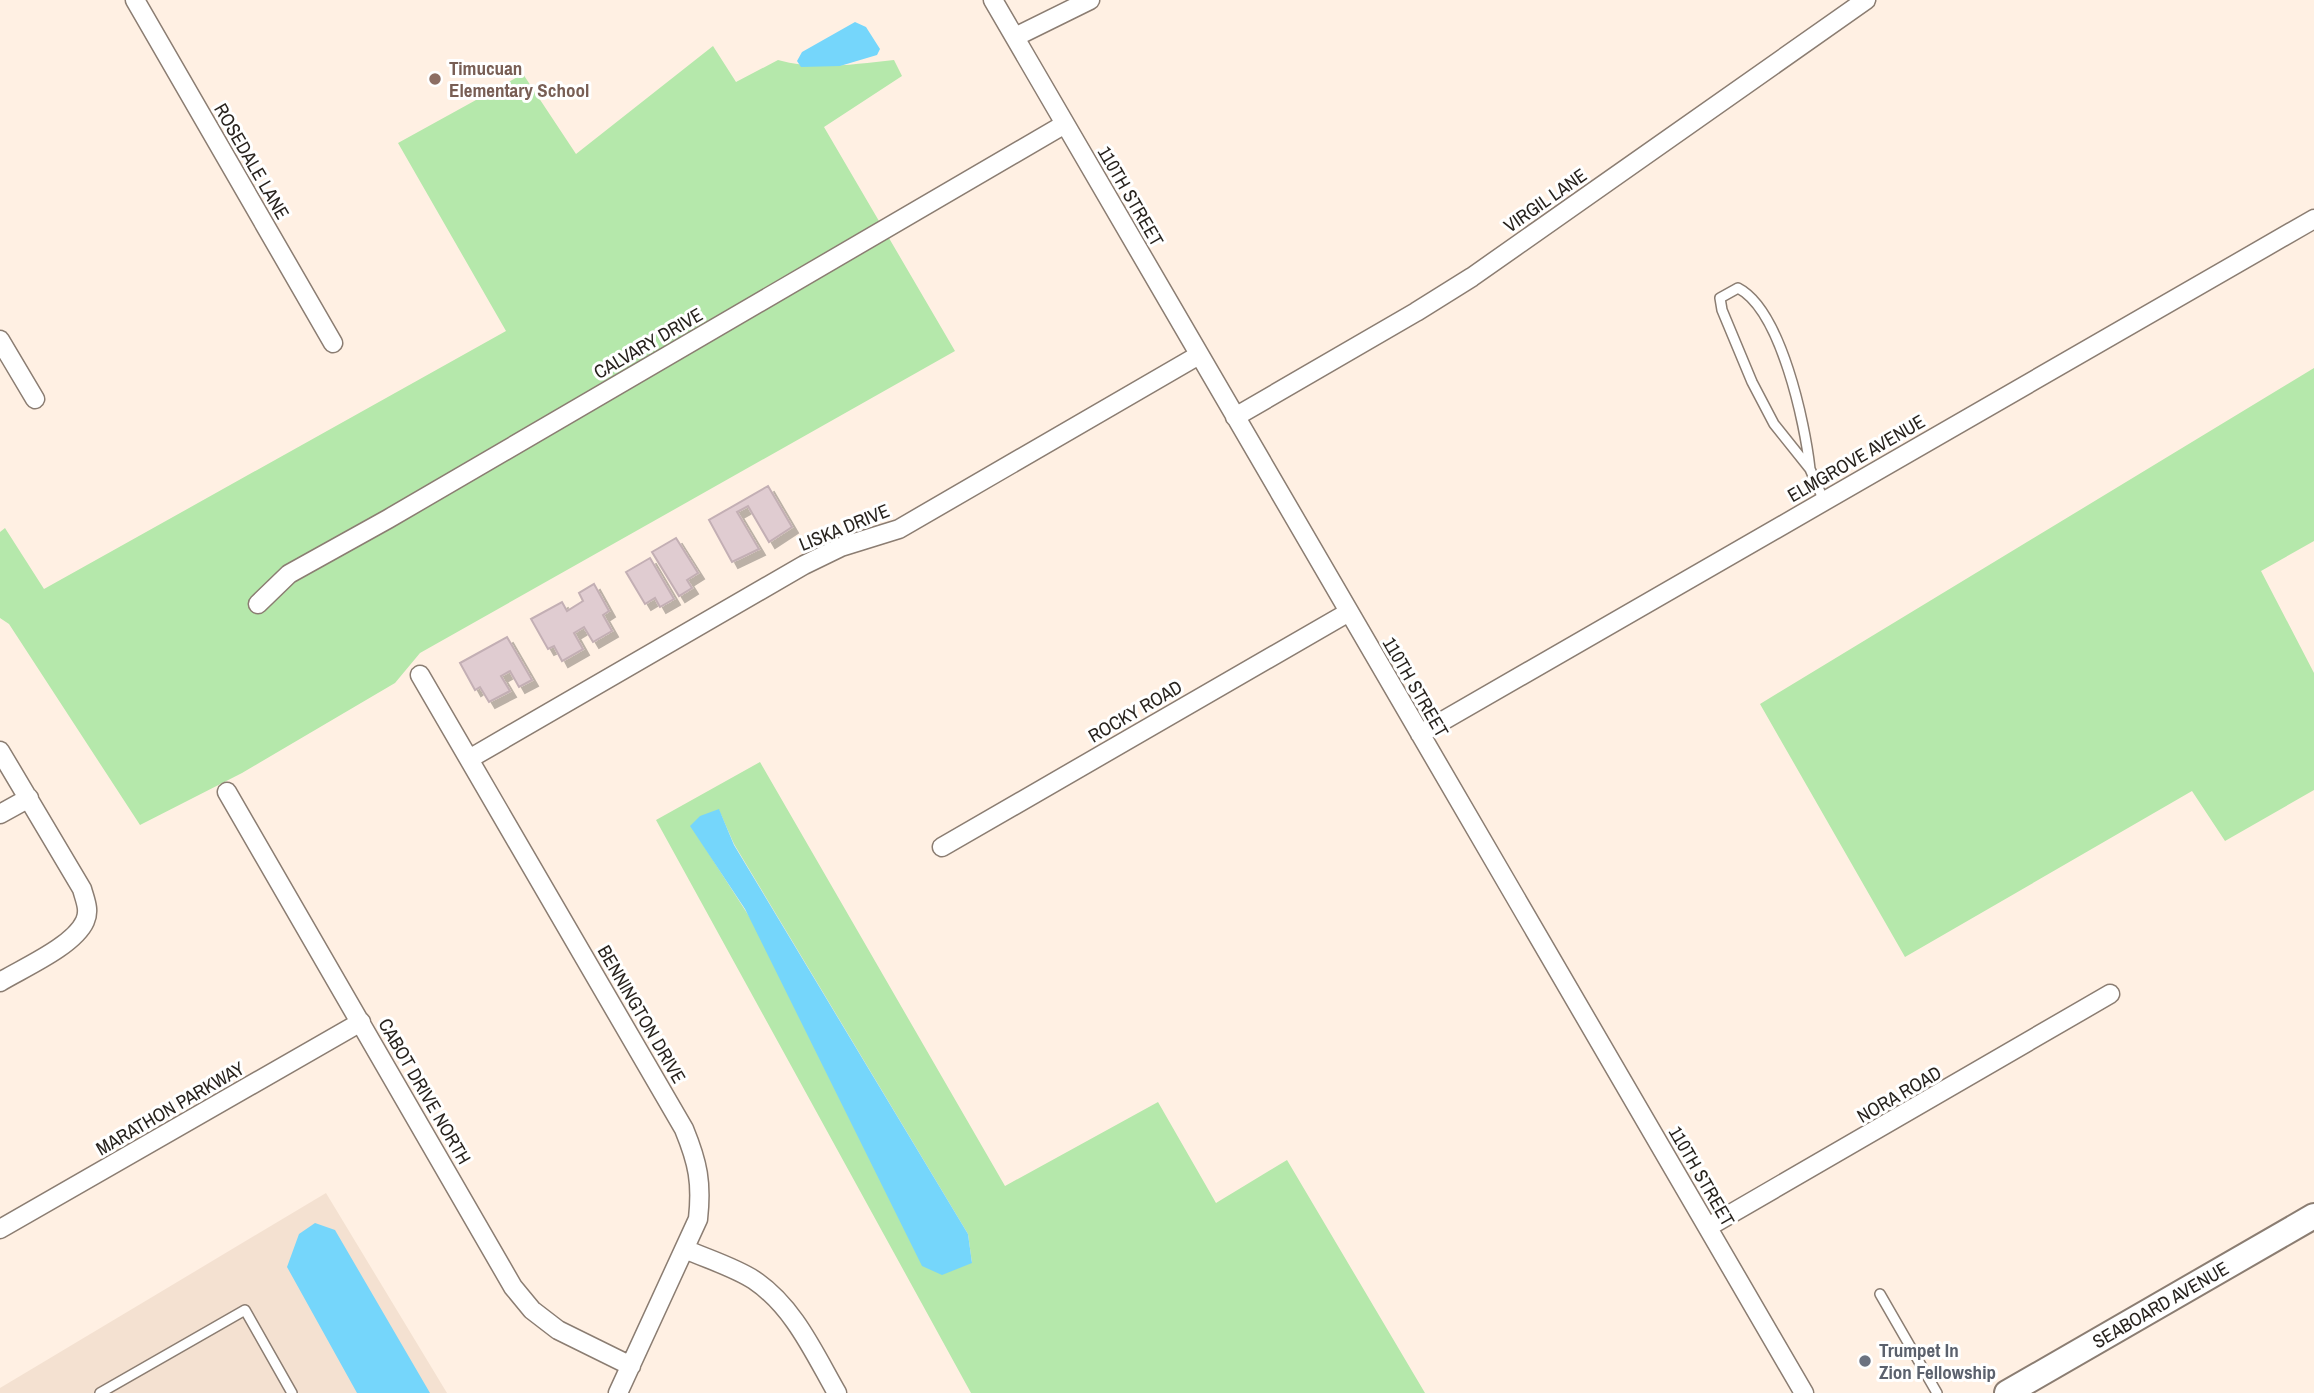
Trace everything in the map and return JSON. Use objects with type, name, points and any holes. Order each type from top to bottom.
[{"type":"street","name":"ROSEDALE LANE","points":[[135,0],[334,343]]},
{"type":"street","name":"110TH STREET","points":[[993,0],[1804,1393]]},
{"type":"street","points":[[1015,37],[1090,0]]},
{"type":"street","name":"VIRGIL LANE","points":[[1236,417],[1472,277],[1867,0]]},
{"type":"street","name":"CALVARY DRIVE","points":[[258,604],[289,574],[1065,124]]},
{"type":"street","name":"ELMGROVE AVENUE","points":[[1419,734],[2314,219]]},
{"type":"street","points":[[0,340],[35,399]]},
{"type":"street","name":"LISKA DRIVE","points":[[469,759],[804,565],[841,547],[899,529],[1199,355]]},
{"type":"street","name":"ROCKY ROAD","points":[[942,847],[1349,612]]},
{"type":"street","name":"BENNINGTON DRIVE","points":[[420,675],[684,1129],[697,1160],[701,1191],[698,1219],[618,1393]]},
{"type":"street","points":[[0,751],[82,889],[87,906],[86,920],[68,941],[0,982]]},
{"type":"street","name":"CABOT DRIVE NORTH","points":[[227,792],[513,1287],[532,1310],[558,1331],[631,1366]]},
{"type":"street","points":[[0,814],[29,798]]},
{"type":"street","name":"NORA ROAD","points":[[1709,1227],[2110,994]]},
{"type":"street","name":"MARATHON PARKWAY","points":[[0,1229],[361,1022]]},
{"type":"street","name":"SEABOARD AVENUE","points":[[2007,1393],[2314,1216]]},
{"type":"street","points":[[685,1249],[753,1280],[776,1299],[795,1321],[837,1393]]},
{"type":"lane","points":[[1810,469],[1805,430],[1782,352],[1750,294],[1738,288],[1727,292],[1720,298],[1722,310],[1752,382],[1774,424],[1810,469],[1824,501]]},
{"type":"lane","points":[[1880,1294],[1937,1393]]},
{"type":"lane","points":[[100,1393],[245,1310],[292,1393]]},
{"type":"shaded area","points":[[326,1193],[447,1393],[0,1393],[0,1388]]},
{"type":"green space","points":[[713,46],[736,82],[778,60],[821,66],[894,60],[902,76],[824,127],[955,351],[420,653],[395,683],[242,773],[140,825],[9,624],[0,618],[0,532],[5,528],[44,589],[506,331],[398,143],[523,74],[576,154]]},
{"type":"green space","points":[[2314,368],[2314,541],[2261,571],[2314,673],[2314,790],[2225,841],[2192,791],[1905,957],[1760,704]]},
{"type":"green space","points":[[760,762],[1005,1186],[1158,1102],[1216,1203],[1287,1160],[1425,1393],[971,1393],[656,820]],"holes":[[[719,810],[734,844],[968,1234],[972,1263],[691,826]]]},
{"type":"water","points":[[855,22],[866,27],[880,49],[877,55],[840,66],[801,67],[797,61],[802,52]]},
{"type":"water","points":[[719,809],[734,845],[968,1234],[972,1263],[942,1275],[922,1266],[745,909],[690,826],[700,816]]},
{"type":"water","points":[[315,1223],[335,1230],[430,1393],[357,1393],[287,1267],[299,1234]]},
{"type":"building","points":[[768,486],[792,527],[769,542],[748,506],[737,512],[759,549],[732,562],[709,520]]},
{"type":"building","points":[[676,538],[698,573],[687,580],[692,588],[679,596],[652,552]]},
{"type":"building","points":[[650,558],[674,599],[660,607],[655,598],[645,604],[626,572]]},
{"type":"building","points":[[594,584],[609,611],[603,615],[612,631],[593,642],[584,627],[574,633],[583,649],[562,661],[554,646],[548,649],[531,619],[562,602],[567,611],[583,601],[579,593]]},
{"type":"building","points":[[507,637],[532,680],[519,687],[510,671],[501,676],[510,691],[489,702],[480,687],[475,690],[460,663]]},
{"type":"place","name":"Timucuan Elementary School","points":[[435,79]]},
{"type":"place","name":"Trumpet In Zion Fellowship","points":[[1865,1361]]}]
